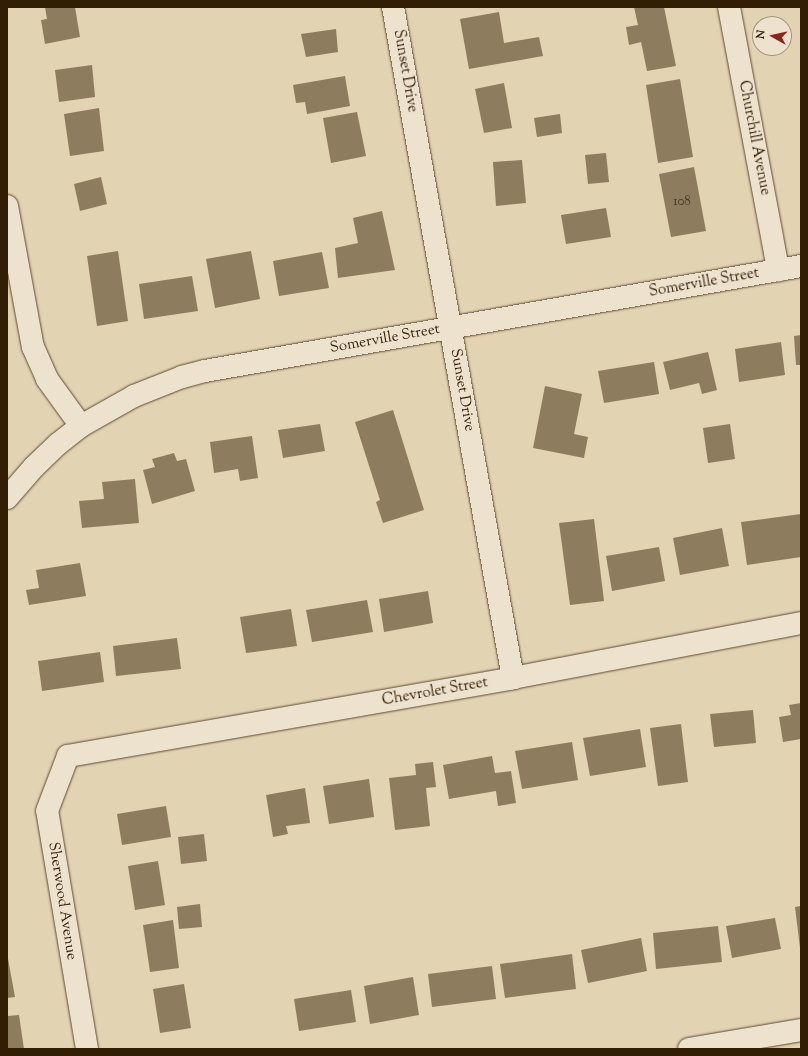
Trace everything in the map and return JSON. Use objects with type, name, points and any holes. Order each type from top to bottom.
[{"type":"street","name":"Sunset Drive","points":[[393,7],[513,678]]},
{"type":"street","name":"Churchill Avenue","points":[[729,7],[778,270]]},
{"type":"street","points":[[7,206],[33,347],[47,379],[81,426]]},
{"type":"street","name":"Somerville Street","points":[[7,498],[34,467],[81,426],[134,396],[182,377],[205,371],[801,266]]},
{"type":"street","name":"Chevrolet Street","points":[[68,756],[513,678],[801,623]]},
{"type":"street","name":"Sherwood Avenue","points":[[68,756],[47,811],[87,1049]]},
{"type":"street","points":[[689,1049],[801,1030]]},
{"type":"building","points":[[45,7],[75,7],[80,37],[45,44],[41,20],[47,19]]},
{"type":"building","points":[[634,7],[664,7],[676,66],[647,71],[641,42],[629,45],[626,27],[638,25]]},
{"type":"building","points":[[499,12],[504,43],[539,37],[543,56],[469,69],[460,19]]},
{"type":"building","points":[[336,29],[338,52],[306,57],[301,34]]},
{"type":"building","points":[[92,65],[95,97],[59,102],[55,70]]},
{"type":"building","points":[[345,76],[350,106],[307,114],[305,102],[296,103],[293,85]]},
{"type":"building","points":[[680,79],[693,157],[658,163],[646,85]]},
{"type":"building","points":[[504,83],[512,128],[484,133],[475,89]]},
{"type":"building","points":[[99,108],[104,151],[70,156],[64,114]]},
{"type":"building","points":[[357,112],[366,156],[331,163],[323,118]]},
{"type":"building","points":[[560,114],[562,133],[537,137],[534,118]]},
{"type":"building","points":[[606,153],[609,182],[588,184],[585,155]]},
{"type":"building","points":[[522,160],[526,203],[496,206],[493,162]]},
{"type":"building","points":[[694,167],[706,231],[671,237],[659,174]]},
{"type":"building","points":[[101,177],[107,204],[80,211],[74,184]]},
{"type":"building","points":[[606,208],[611,237],[566,244],[561,215]]},
{"type":"building","points":[[382,211],[395,270],[338,278],[335,248],[358,243],[353,218]]},
{"type":"building","points":[[118,251],[128,321],[97,326],[87,256]]},
{"type":"building","points":[[251,251],[260,299],[215,308],[206,259]]},
{"type":"building","points":[[322,252],[329,288],[279,296],[273,261]]},
{"type":"building","points":[[192,276],[198,311],[144,319],[139,284]]},
{"type":"building","points":[[801,335],[801,365],[796,365],[794,336]]},
{"type":"building","points":[[781,342],[785,375],[739,382],[735,349]]},
{"type":"building","points":[[708,352],[717,390],[702,394],[699,383],[670,390],[663,362]]},
{"type":"building","points":[[654,362],[659,394],[604,403],[598,371]]},
{"type":"building","points":[[545,386],[582,394],[574,434],[588,437],[584,458],[533,448]]},
{"type":"building","points":[[393,410],[424,510],[383,523],[376,502],[380,500],[355,422]]},
{"type":"building","points":[[320,424],[325,451],[283,458],[278,430]]},
{"type":"building","points":[[730,424],[735,459],[708,463],[703,428]]},
{"type":"building","points":[[252,436],[258,478],[240,481],[238,469],[214,473],[210,442]]},
{"type":"building","points":[[174,453],[177,461],[186,459],[195,491],[152,504],[143,470],[155,467],[152,459]]},
{"type":"building","points":[[135,479],[139,523],[82,528],[79,501],[104,499],[102,482]]},
{"type":"building","points":[[801,514],[801,557],[747,565],[741,522]]},
{"type":"building","points":[[594,519],[604,601],[570,605],[559,523]]},
{"type":"building","points":[[722,528],[729,566],[680,575],[673,538]]},
{"type":"building","points":[[659,547],[665,581],[612,591],[606,556]]},
{"type":"building","points":[[80,563],[86,596],[29,605],[26,590],[39,588],[36,570]]},
{"type":"building","points":[[428,591],[433,623],[384,632],[379,599]]},
{"type":"building","points":[[367,600],[373,632],[312,642],[306,610]]},
{"type":"building","points":[[291,609],[297,646],[246,653],[240,617]]},
{"type":"building","points":[[177,638],[181,669],[116,676],[113,646]]},
{"type":"building","points":[[100,652],[104,682],[42,691],[38,661]]},
{"type":"building","points":[[801,703],[801,739],[783,742],[779,717],[791,715],[789,705]]},
{"type":"building","points":[[753,710],[756,743],[714,747],[710,714]]},
{"type":"building","points":[[681,724],[688,782],[658,786],[650,728]]},
{"type":"building","points":[[640,729],[646,767],[590,776],[583,738]]},
{"type":"building","points":[[572,742],[578,780],[522,789],[515,751]]},
{"type":"building","points":[[492,756],[495,773],[511,771],[516,803],[498,806],[496,791],[449,799],[443,765]]},
{"type":"building","points":[[433,762],[436,787],[426,788],[430,826],[395,830],[389,778],[416,775],[415,764]]},
{"type":"building","points":[[369,779],[374,817],[329,824],[323,786]]},
{"type":"building","points":[[305,788],[310,823],[286,826],[288,834],[273,837],[266,795]]},
{"type":"building","points":[[166,806],[171,837],[122,845],[117,814]]},
{"type":"building","points":[[204,834],[207,861],[181,864],[178,837]]},
{"type":"building","points":[[158,861],[165,905],[135,910],[128,866]]},
{"type":"building","points":[[200,904],[202,927],[179,929],[177,907]]},
{"type":"building","points":[[801,906],[801,948],[800,948],[795,907]]},
{"type":"building","points":[[775,918],[781,949],[732,958],[726,926]]},
{"type":"building","points":[[173,920],[179,968],[150,972],[143,925]]},
{"type":"building","points":[[718,926],[722,962],[656,969],[653,933]]},
{"type":"building","points":[[641,938],[647,971],[588,983],[581,950]]},
{"type":"building","points":[[7,953],[15,997],[7,998]]},
{"type":"building","points":[[572,954],[576,989],[505,998],[500,964]]},
{"type":"building","points":[[492,966],[496,999],[432,1007],[428,974]]},
{"type":"building","points":[[413,977],[419,1015],[370,1024],[364,986]]},
{"type":"building","points":[[184,984],[191,1028],[160,1033],[153,989]]},
{"type":"building","points":[[351,990],[356,1022],[299,1031],[294,999]]},
{"type":"building","points":[[19,1015],[24,1049],[7,1049],[7,1016]]}]
